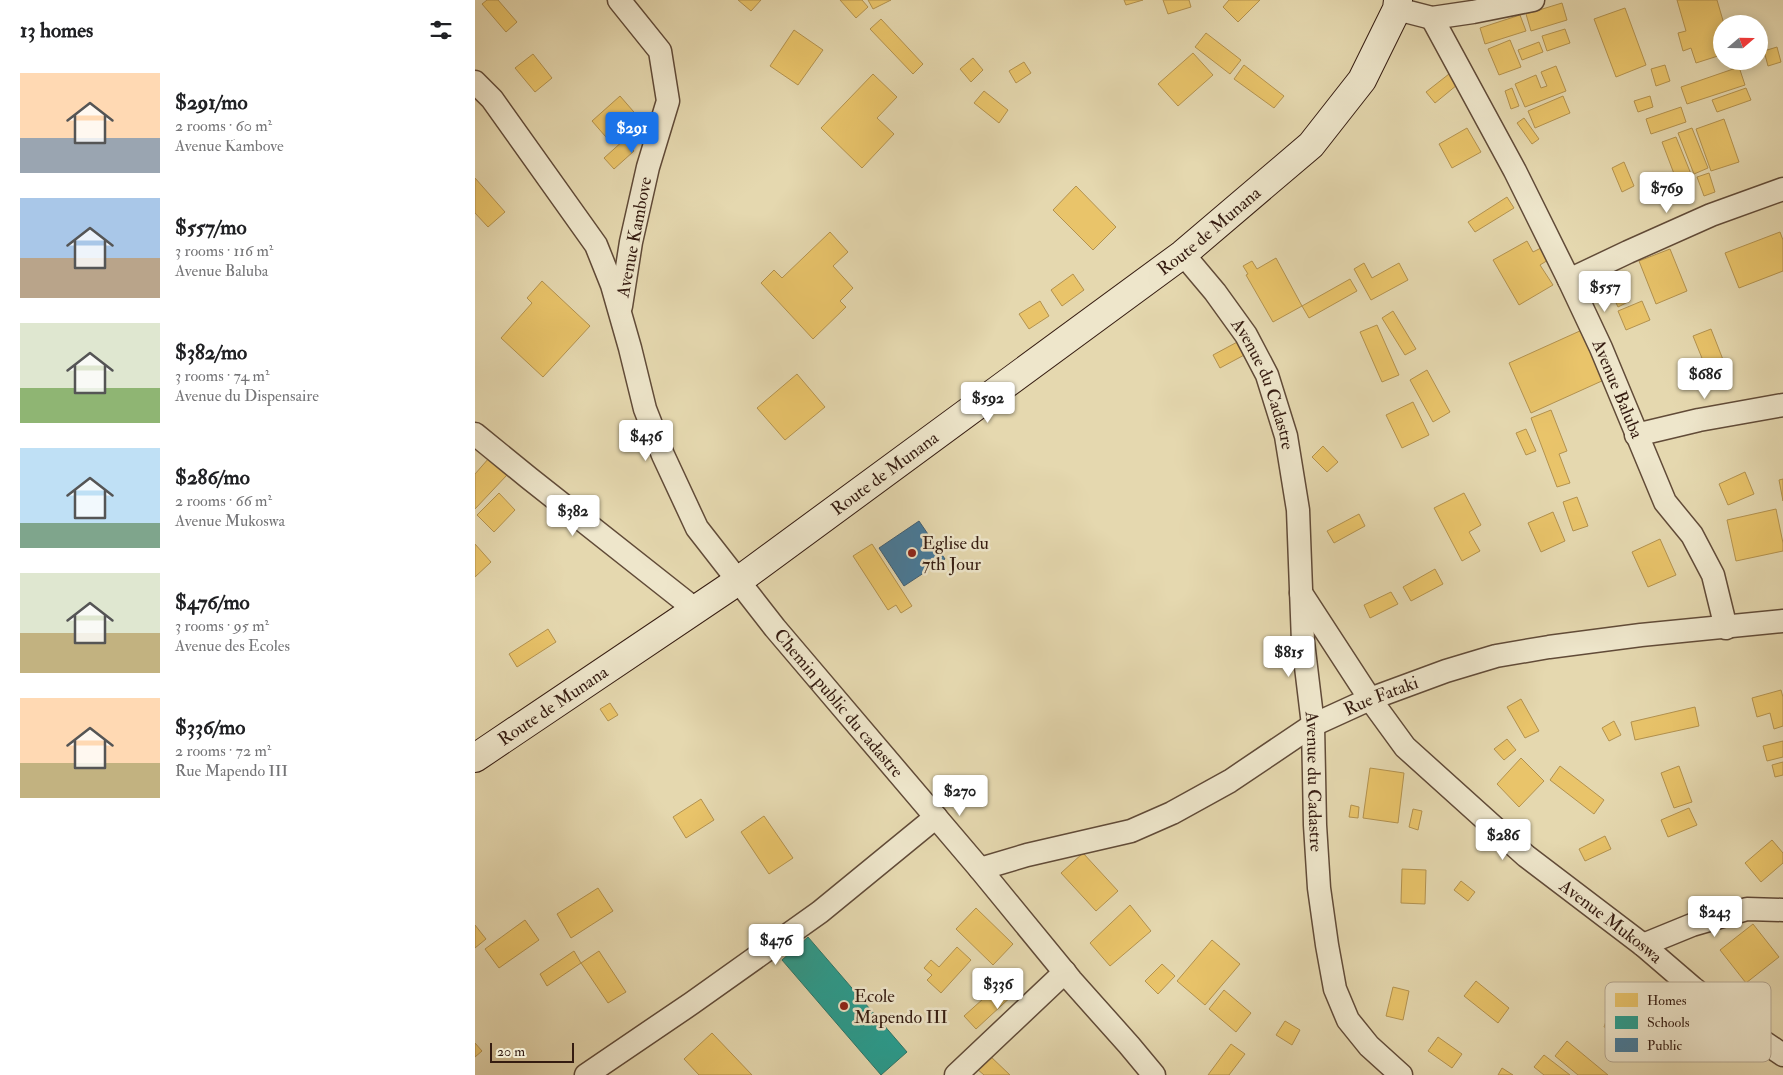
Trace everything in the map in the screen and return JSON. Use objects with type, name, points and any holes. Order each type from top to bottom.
[{"type":"main road","name":"Route de Munana","points":[[475,758],[738,582],[1183,254],[1311,145],[1362,80],[1397,4]]},
{"type":"street","name":"Avenue Kambove","points":[[619,0],[660,51],[668,101],[648,167],[631,242],[620,312]]},
{"type":"street","points":[[1397,4],[1432,18],[1533,0]]},
{"type":"street","name":"Avenue Baluba","points":[[1432,18],[1515,171],[1569,280],[1601,348],[1665,502],[1692,535],[1713,575],[1726,628]]},
{"type":"street","name":"Chemin public du cadastre","points":[[475,82],[492,99],[596,245],[613,285],[645,410],[663,455],[697,528],[775,628],[1154,1075]]},
{"type":"street","points":[[1569,280],[1711,215],[1783,189]]},
{"type":"street","name":"Avenue du Cadastre","points":[[1183,254],[1215,292],[1246,335],[1267,375],[1287,436],[1297,500],[1303,642],[1313,725],[1315,825],[1319,888],[1327,945],[1335,989],[1348,1020],[1369,1046],[1401,1075]]},
{"type":"street","points":[[1636,435],[1699,420],[1783,405]]},
{"type":"street","points":[[475,434],[696,610]]},
{"type":"street","name":"Avenue Mukoswa","points":[[1301,592],[1370,699],[1405,747],[1526,856],[1643,945],[1686,982]]},
{"type":"street","name":"Rue Fataki","points":[[980,869],[1027,855],[1131,831],[1172,813],[1230,781],[1313,725],[1370,699],[1446,671],[1496,656],[1549,646],[1641,635],[1783,622]]},
{"type":"street","points":[[586,1075],[693,1003],[820,912],[936,817]]},
{"type":"street","points":[[1643,945],[1692,924],[1747,909],[1783,893]]},
{"type":"street","points":[[1747,909],[1783,910]]},
{"type":"street","points":[[957,1075],[1065,972]]},
{"type":"street","name":"Avenue Mukoswa","points":[[1771,1047],[1783,1055]]},
{"type":"building: Homes","points":[[487,0],[498,0],[517,22],[506,32],[482,4]]},
{"type":"building: Homes","points":[[738,0],[761,0],[751,11]]},
{"type":"building: Homes","points":[[840,0],[862,0],[868,7],[856,18]]},
{"type":"building: Homes","points":[[868,0],[891,0],[873,9]]},
{"type":"building: Homes","points":[[1124,0],[1143,0],[1126,5]]},
{"type":"building: Homes","points":[[1163,0],[1189,0],[1191,7],[1168,14]]},
{"type":"building: Homes","points":[[1229,0],[1260,0],[1238,22],[1223,7]]},
{"type":"building: Homes","points":[[1677,0],[1717,0],[1721,15],[1713,15],[1713,58],[1696,63],[1691,48],[1683,51],[1678,33],[1686,31]]},
{"type":"building: Homes","points":[[1562,3],[1567,20],[1531,31],[1526,14]]},
{"type":"building: Homes","points":[[1625,8],[1646,65],[1616,77],[1594,19]]},
{"type":"building: Homes","points":[[1520,15],[1526,31],[1485,44],[1480,28]]},
{"type":"building: Homes","points":[[881,19],[923,64],[913,74],[870,29]]},
{"type":"building: Homes","points":[[1565,29],[1570,43],[1547,51],[1542,36]]},
{"type":"building: Homes","points":[[794,30],[823,50],[798,85],[770,66]]},
{"type":"building: Homes","points":[[1206,33],[1241,60],[1230,74],[1195,47]]},
{"type":"building: Homes","points":[[1510,40],[1521,67],[1499,75],[1488,49]]},
{"type":"building: Homes","points":[[1539,42],[1543,52],[1522,60],[1518,50]]},
{"type":"building: Homes","points":[[1777,47],[1781,62],[1768,66],[1768,50]]},
{"type":"building: Homes","points":[[1193,53],[1213,75],[1178,106],[1158,84]]},
{"type":"building: Homes","points":[[533,54],[552,78],[535,92],[515,68]]},
{"type":"building: Homes","points":[[973,58],[983,70],[971,82],[960,69]]},
{"type":"building: Homes","points":[[1024,62],[1031,73],[1016,83],[1009,71]]},
{"type":"building: Homes","points":[[1244,65],[1284,96],[1274,108],[1234,79]]},
{"type":"building: Homes","points":[[1665,65],[1670,81],[1656,86],[1651,69]]},
{"type":"building: Homes","points":[[1556,66],[1566,91],[1525,107],[1515,84],[1536,75],[1541,88],[1547,86],[1541,72]]},
{"type":"building: Homes","points":[[1730,70],[1740,70],[1745,85],[1687,104],[1681,87]]},
{"type":"building: Homes","points":[[873,74],[897,97],[877,118],[894,134],[862,168],[821,128]]},
{"type":"building: Homes","points":[[1449,74],[1457,85],[1435,103],[1426,92]]},
{"type":"building: Homes","points":[[1512,88],[1519,106],[1511,109],[1505,91]]},
{"type":"building: Homes","points":[[1746,88],[1751,100],[1717,112],[1712,100]]},
{"type":"building: Homes","points":[[984,91],[1008,110],[999,123],[974,103]]},
{"type":"building: Homes","points":[[620,96],[640,119],[612,144],[592,121]]},
{"type":"building: Homes","points":[[1563,96],[1570,113],[1535,128],[1528,111]]},
{"type":"building: Homes","points":[[1650,96],[1653,107],[1638,112],[1634,101]]},
{"type":"building: Homes","points":[[1681,107],[1686,122],[1651,134],[1646,119]]},
{"type":"building: Homes","points":[[1524,118],[1539,139],[1532,144],[1517,123]]},
{"type":"building: Homes","points":[[1724,119],[1739,162],[1711,171],[1696,129]]},
{"type":"building: Homes","points":[[1467,128],[1481,152],[1452,168],[1439,144]]},
{"type":"building: Homes","points":[[1692,128],[1708,168],[1694,174],[1678,133]]},
{"type":"building: Homes","points":[[1676,137],[1691,174],[1676,179],[1662,142]]},
{"type":"building: Homes","points":[[624,140],[634,151],[614,169],[604,158]]},
{"type":"building: Homes","points":[[1624,162],[1634,186],[1622,192],[1612,168]]},
{"type":"building: Homes","points":[[1709,173],[1715,192],[1704,196],[1697,177]]},
{"type":"building: Homes","points":[[475,178],[505,212],[488,227],[475,213]]},
{"type":"building: Homes","points":[[1076,186],[1116,227],[1093,250],[1053,210]]},
{"type":"building: Homes","points":[[1507,197],[1514,208],[1475,232],[1468,222]]},
{"type":"building: Homes","points":[[830,232],[848,252],[833,266],[853,288],[840,301],[846,307],[813,339],[761,283],[774,270],[782,278]]},
{"type":"building: Homes","points":[[1780,232],[1783,240],[1783,271],[1739,288],[1725,253]]},
{"type":"building: Homes","points":[[1527,241],[1533,252],[1547,245],[1553,257],[1540,265],[1553,285],[1519,305],[1493,260]]},
{"type":"building: Homes","points":[[1670,249],[1687,291],[1656,304],[1639,261]]},
{"type":"building: Homes","points":[[1276,258],[1302,306],[1273,322],[1246,275],[1248,274],[1243,266],[1252,261],[1257,269]]},
{"type":"building: Homes","points":[[1364,263],[1372,278],[1399,263],[1408,280],[1371,300],[1354,269]]},
{"type":"building: Homes","points":[[1073,274],[1084,290],[1062,306],[1051,290]]},
{"type":"building: Homes","points":[[1617,274],[1630,301],[1618,307],[1605,280]]},
{"type":"building: Homes","points":[[1350,279],[1357,291],[1309,318],[1302,306]]},
{"type":"building: Homes","points":[[542,281],[590,326],[543,377],[501,338],[532,303],[527,298]]},
{"type":"building: Homes","points":[[1040,301],[1049,316],[1029,329],[1019,314]]},
{"type":"building: Homes","points":[[1642,301],[1650,320],[1626,330],[1618,311]]},
{"type":"building: Homes","points":[[1393,311],[1416,349],[1405,355],[1382,318]]},
{"type":"building: Homes","points":[[1377,325],[1399,375],[1382,382],[1360,332]]},
{"type":"building: Homes","points":[[1711,329],[1731,380],[1704,391],[1698,377],[1708,373],[1693,336]]},
{"type":"building: Homes","points":[[1582,330],[1604,380],[1531,413],[1509,363]]},
{"type":"building: Homes","points":[[1241,340],[1248,353],[1220,368],[1213,355]]},
{"type":"building: Homes","points":[[1427,370],[1450,412],[1433,422],[1410,380]]},
{"type":"building: Homes","points":[[797,374],[825,407],[785,440],[757,408]]},
{"type":"building: Homes","points":[[1413,402],[1429,435],[1402,448],[1386,415]]},
{"type":"building: Homes","points":[[1551,410],[1567,451],[1559,454],[1570,483],[1557,487],[1531,418]]},
{"type":"building: Homes","points":[[1526,429],[1536,451],[1526,455],[1516,433]]},
{"type":"building: Homes","points":[[1323,446],[1338,462],[1327,472],[1312,457]]},
{"type":"building: Homes","points":[[489,458],[507,475],[475,509],[475,474]]},
{"type":"building: Homes","points":[[1745,472],[1754,494],[1728,505],[1719,484]]},
{"type":"building: Homes","points":[[1783,479],[1783,501],[1779,480]]},
{"type":"building: Homes","points":[[499,493],[515,510],[494,532],[477,515]]},
{"type":"building: Homes","points":[[1464,493],[1481,525],[1469,532],[1480,551],[1462,561],[1434,508]]},
{"type":"building: Homes","points":[[1577,497],[1588,526],[1573,531],[1563,502]]},
{"type":"building: Homes","points":[[1776,509],[1783,551],[1736,561],[1727,520]]},
{"type":"building: Homes","points":[[1553,512],[1565,541],[1541,552],[1528,523]]},
{"type":"building: Homes","points":[[1359,514],[1365,526],[1334,543],[1327,531]]},
{"type":"building: Homes","points":[[1660,539],[1676,575],[1648,587],[1632,552]]},
{"type":"building: Homes","points":[[475,544],[491,562],[475,577]]},
{"type":"building: Homes","points":[[872,544],[912,606],[901,613],[896,605],[888,610],[853,556]]},
{"type":"building: Homes","points":[[1435,569],[1443,584],[1411,601],[1403,587]]},
{"type":"building: Homes","points":[[1391,592],[1398,604],[1370,618],[1364,605]]},
{"type":"building: Homes","points":[[548,629],[556,642],[517,667],[509,654]]},
{"type":"building: Homes","points":[[1781,690],[1783,697],[1783,726],[1774,729],[1770,713],[1757,717],[1752,698]]},
{"type":"building: Homes","points":[[1521,699],[1539,731],[1525,738],[1507,707]]},
{"type":"building: Homes","points":[[610,703],[618,715],[608,721],[600,709]]},
{"type":"building: Homes","points":[[1695,707],[1699,726],[1635,740],[1631,722]]},
{"type":"building: Homes","points":[[1614,721],[1621,735],[1609,741],[1602,728]]},
{"type":"building: Homes","points":[[1507,739],[1516,750],[1504,760],[1494,749]]},
{"type":"building: Homes","points":[[1783,741],[1783,757],[1767,761],[1763,746]]},
{"type":"building: Homes","points":[[1521,758],[1544,781],[1519,807],[1497,784]]},
{"type":"building: Homes","points":[[1783,762],[1783,775],[1775,777],[1772,765]]},
{"type":"building: Homes","points":[[1560,766],[1604,800],[1594,814],[1550,780]]},
{"type":"building: Homes","points":[[1679,766],[1692,802],[1674,808],[1661,773]]},
{"type":"building: Homes","points":[[1370,768],[1404,773],[1398,823],[1363,818]]},
{"type":"building: Homes","points":[[701,799],[714,820],[686,838],[673,817]]},
{"type":"building: Homes","points":[[1351,805],[1359,807],[1358,818],[1349,817]]},
{"type":"building: Homes","points":[[1689,808],[1697,825],[1668,837],[1661,820]]},
{"type":"building: Homes","points":[[1413,809],[1422,811],[1418,830],[1409,827]]},
{"type":"building: Homes","points":[[764,816],[793,858],[769,874],[741,832]]},
{"type":"building: Homes","points":[[1605,836],[1611,849],[1585,861],[1579,849]]},
{"type":"building: Homes","points":[[1772,840],[1783,853],[1783,863],[1761,882],[1745,863]]},
{"type":"building: Homes","points":[[1083,853],[1118,891],[1096,911],[1061,873]]},
{"type":"building: Homes","points":[[1402,869],[1426,870],[1425,904],[1401,903]]},
{"type":"building: Homes","points":[[1461,881],[1475,892],[1468,901],[1454,890]]},
{"type":"building: Homes","points":[[598,888],[613,911],[571,938],[557,914]]},
{"type":"building: Homes","points":[[1130,905],[1151,931],[1110,966],[1090,943]]},
{"type":"building: Homes","points":[[976,908],[1013,944],[993,965],[956,929]]},
{"type":"building: Homes","points":[[525,920],[539,940],[499,968],[485,949]]},
{"type":"building: Homes","points":[[1753,924],[1779,957],[1745,982],[1720,950]]},
{"type":"building: Homes","points":[[475,925],[486,939],[475,948]]},
{"type":"building: Homes","points":[[1212,940],[1240,964],[1205,1005],[1177,981]]},
{"type":"building: Homes","points":[[957,947],[971,960],[941,993],[927,980],[932,975],[924,968],[931,960],[939,967]]},
{"type":"building: Homes","points":[[574,951],[581,963],[547,986],[540,974]]},
{"type":"building: Homes","points":[[599,951],[626,992],[608,1003],[581,963]]},
{"type":"building: Homes","points":[[1162,964],[1175,976],[1158,994],[1145,981]]},
{"type":"building: Homes","points":[[1003,981],[1014,994],[976,1029],[964,1016]]},
{"type":"building: Homes","points":[[1476,981],[1509,1008],[1498,1023],[1464,996]]},
{"type":"building: Homes","points":[[1393,987],[1409,991],[1403,1020],[1386,1016]]},
{"type":"building: Homes","points":[[1224,990],[1251,1013],[1236,1032],[1209,1009]]},
{"type":"building: Homes","points":[[1285,1021],[1300,1030],[1292,1045],[1276,1035]]},
{"type":"building: Homes","points":[[712,1033],[752,1075],[699,1075],[684,1059]]},
{"type":"building: Homes","points":[[1438,1037],[1462,1054],[1452,1068],[1428,1051]]},
{"type":"building: Homes","points":[[1567,1041],[1608,1075],[1578,1075],[1555,1056]]},
{"type":"building: Homes","points":[[475,1043],[482,1051],[475,1057]]},
{"type":"building: Homes","points":[[1231,1044],[1245,1054],[1229,1075],[1208,1075]]},
{"type":"building: Homes","points":[[989,1055],[1010,1075],[984,1075],[976,1068]]},
{"type":"building: Homes","points":[[1544,1055],[1570,1075],[1544,1075],[1534,1067]]},
{"type":"building: Homes","points":[[1502,1068],[1513,1075],[1498,1075]]},
{"type":"building: Schools","name":"Ecole Mapendo III","points":[[808,937],[907,1052],[881,1075],[782,960]]},
{"type":"building: Public","name":"Eglise du 7th Jour","points":[[919,521],[945,559],[904,586],[879,548]]},
{"type":"place","name":"Eglise du 7th Jour","points":[[912,553]]},
{"type":"place","name":"Ecole Mapendo III","points":[[844,1006]]}]
